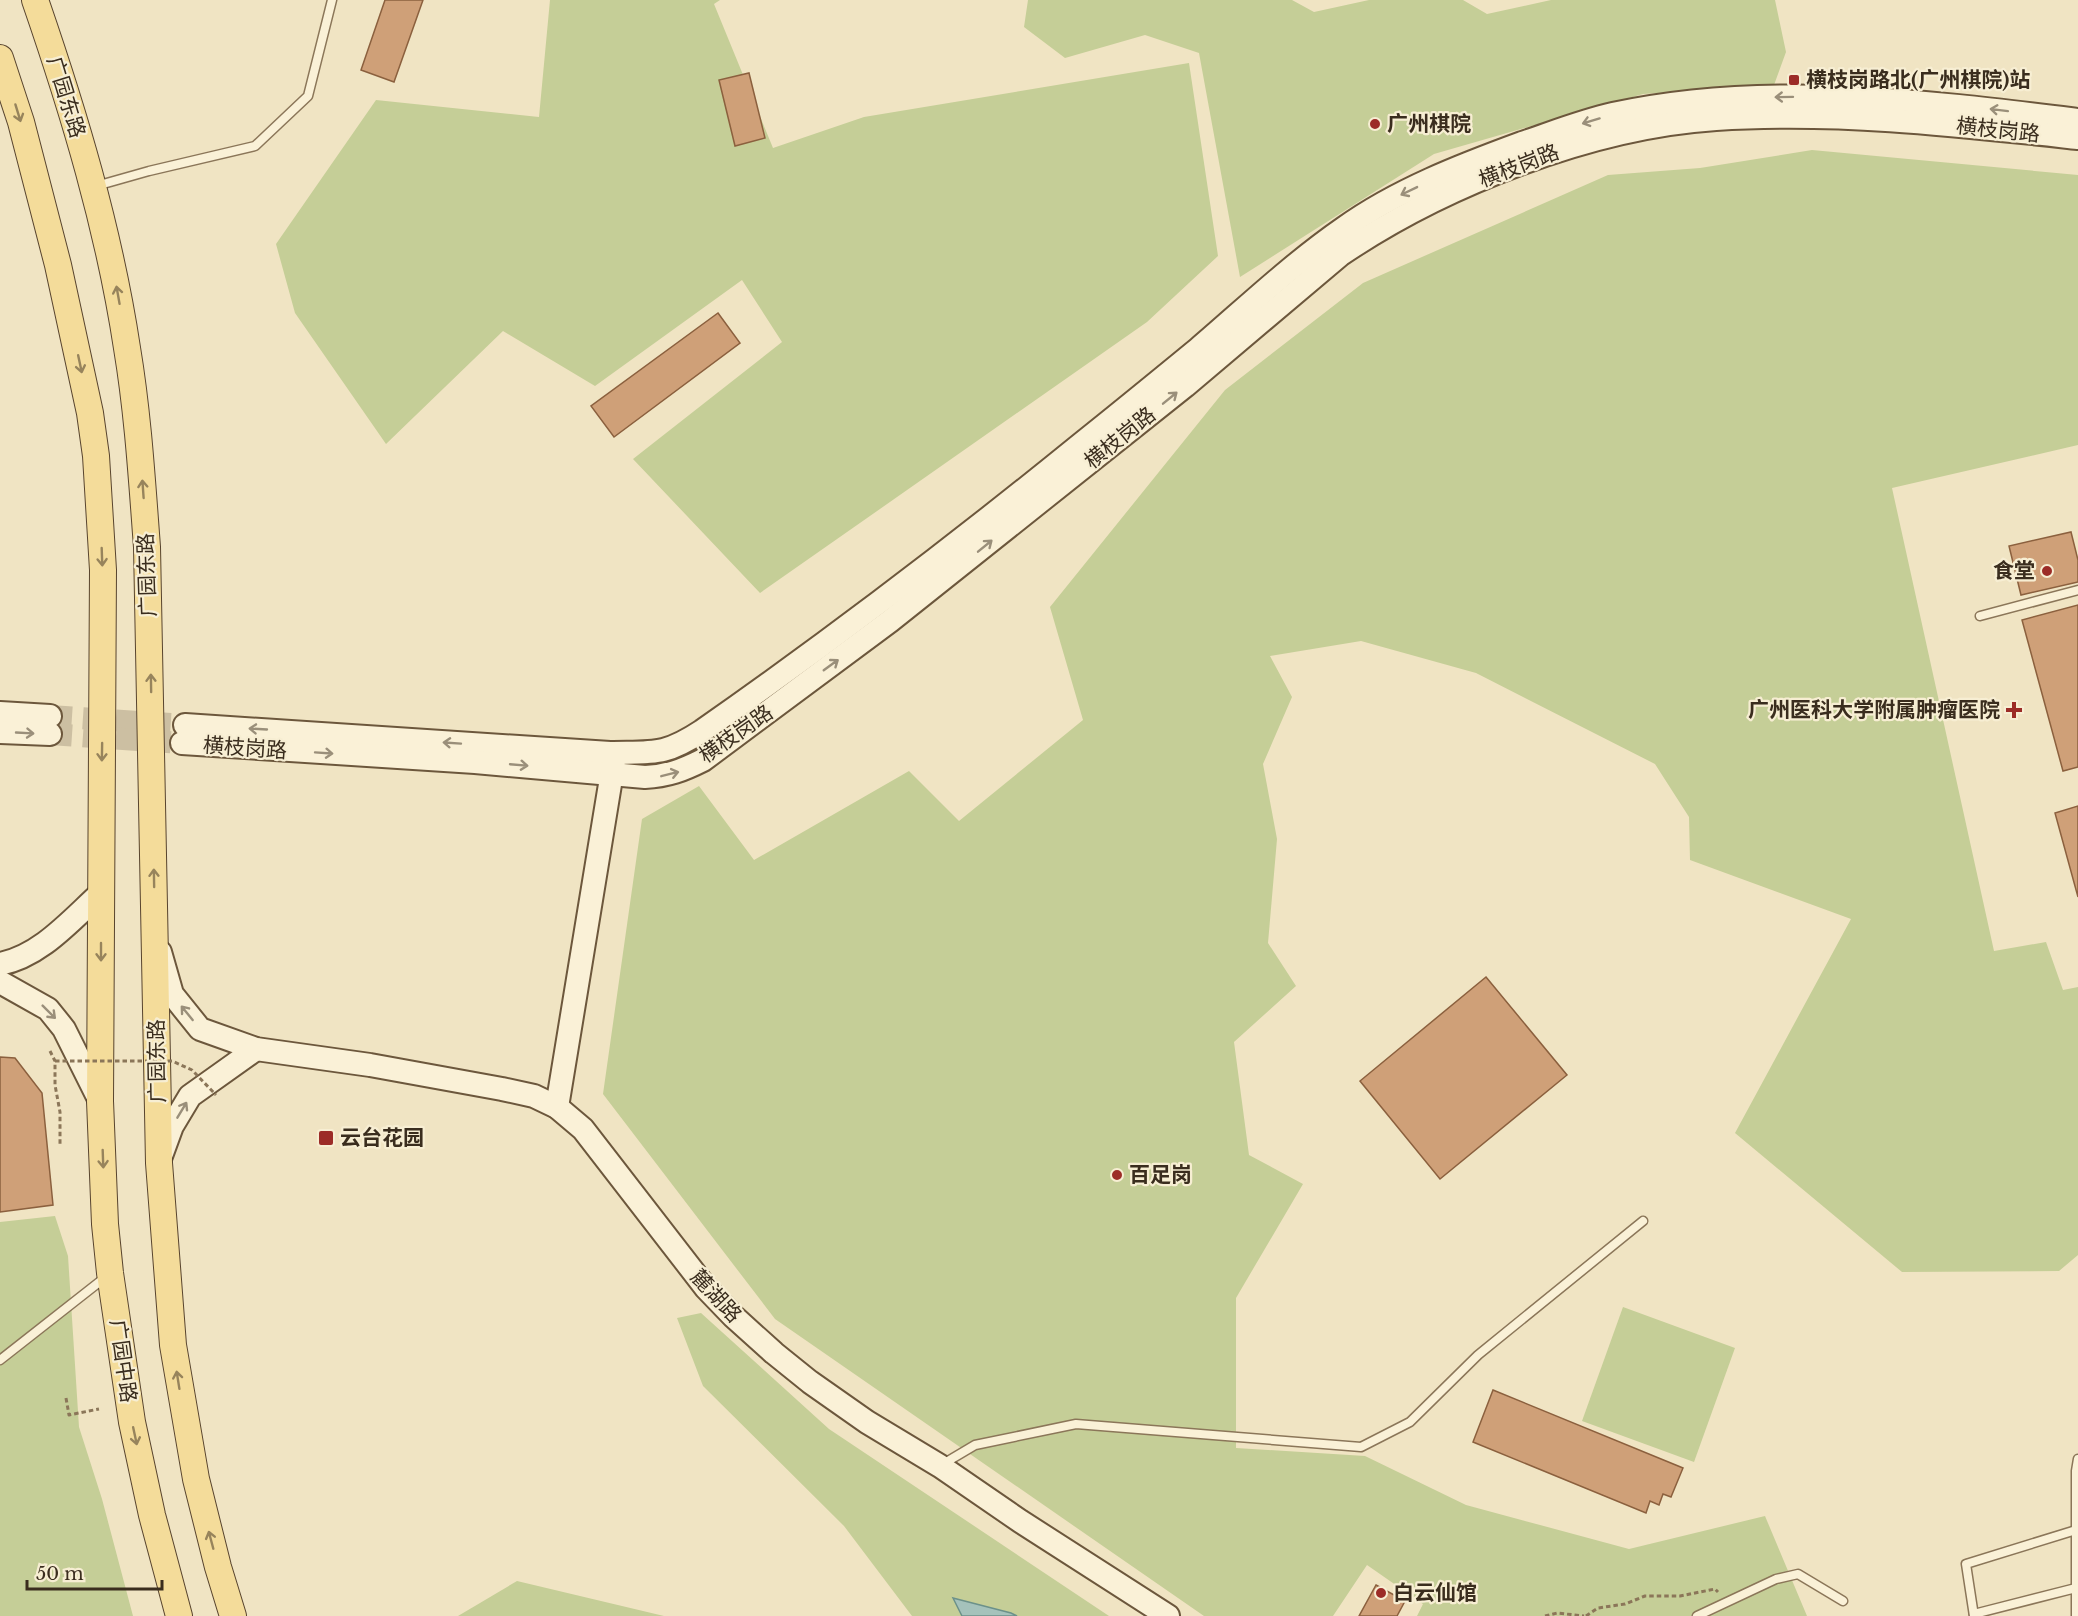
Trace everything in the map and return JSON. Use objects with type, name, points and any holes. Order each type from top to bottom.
[{"type":"main road","name":"广园东路","points":[[35,0],[93,187],[114,274],[126,338],[141,454],[149,587],[159,1163]]},
{"type":"main road","name":"广园东路","points":[[0,58],[21,122],[58,265],[88,401],[96,456],[103,570],[100,1101]]},
{"type":"main road","name":"横枝岗路","points":[[2078,120],[1941,103],[1810,97],[1714,99],[1609,115],[1477,159],[1384,203],[1347,225],[1296,264],[1197,350],[1078,447],[931,564],[702,731],[681,745],[664,751],[644,754],[615,753],[184,734],[612,775],[664,776],[679,772],[703,760],[890,621],[1185,386],[1340,255],[1364,238],[1472,184],[1518,165],[1619,133],[1714,119],[1811,117],[1926,122],[2078,138]]},
{"type":"main road","points":[[0,713],[50,725],[0,732]]},
{"type":"main road","points":[[557,1107],[615,753]]},
{"type":"main road","points":[[0,964],[12,962],[39,948],[101,893]]},
{"type":"main road","name":"麓湖路","points":[[156,937],[172,994],[201,1029],[256,1049],[370,1065],[502,1089],[534,1096],[557,1107],[583,1129],[706,1288],[733,1317],[810,1382],[867,1422],[940,1466],[1168,1616]]},
{"type":"main road","points":[[0,982],[48,1009],[64,1029],[100,1101]]},
{"type":"main road","points":[[233,1616],[205,1517],[181,1399],[173,1345],[159,1163],[172,1126],[190,1096],[256,1049]]},
{"type":"main road","name":"广园中路","points":[[100,1101],[105,1224],[110,1274],[132,1422],[152,1515],[179,1616]]},
{"type":"lane","points":[[93,187],[148,171],[255,146],[308,96],[332,0]]},
{"type":"lane","points":[[1980,616],[2078,590]]},
{"type":"lane","points":[[940,1466],[975,1445],[1076,1424],[1361,1447],[1410,1422],[1478,1355],[1642,1221]]},
{"type":"lane","points":[[0,1360],[110,1274]]},
{"type":"lane","points":[[2076,1616],[2076,1471],[2078,1459]]},
{"type":"lane","points":[[2076,1530],[1966,1564],[1974,1615],[2076,1588]]},
{"type":"lane","points":[[1698,1616],[1776,1579],[1798,1574],[1843,1601]]},
{"type":"path","points":[[47,1044],[55,1061],[55,1085],[60,1112],[60,1145]]},
{"type":"path","points":[[55,1061],[172,1061],[192,1070],[216,1095]]},
{"type":"path","points":[[66,1398],[69,1415],[99,1409]]},
{"type":"path","points":[[1545,1616],[1557,1612],[1585,1616],[1599,1608],[1625,1605],[1645,1596],[1680,1596],[1715,1589],[1728,1601]]},
{"type":"green space","points":[[550,0],[720,0],[714,4],[773,148],[864,117],[1189,63],[1218,256],[1147,322],[760,593],[633,459],[782,342],[742,280],[595,386],[503,331],[386,444],[295,313],[276,244],[376,100],[539,117]]},
{"type":"green space","name":"广州棋院","points":[[1028,0],[1292,0],[1314,12],[1369,0],[1463,0],[1487,14],[1551,0],[1775,0],[1786,52],[1774,85],[1643,94],[1434,154],[1240,277],[1199,53],[1145,35],[1065,58],[1024,27]]},
{"type":"green space","points":[[1812,150],[2078,175],[2078,445],[1892,488],[1994,951],[2046,942],[2063,990],[2078,987],[2078,1255],[2059,1271],[1902,1272],[1735,1133],[1851,919],[1690,860],[1689,817],[1655,764],[1476,673],[1361,641],[1270,656],[1292,697],[1263,764],[1277,839],[1268,943],[1296,986],[1234,1042],[1249,1155],[1303,1184],[1236,1298],[1236,1448],[1365,1456],[1466,1505],[1629,1549],[1765,1516],[1807,1616],[1417,1616],[1423,1604],[1367,1565],[1333,1616],[1204,1616],[775,1319],[603,1094],[642,819],[699,786],[754,860],[909,771],[959,821],[1083,720],[1050,607],[1225,390],[1363,283],[1608,175],[1700,168]]},
{"type":"green space","points":[[55,1216],[68,1256],[79,1427],[102,1499],[133,1616],[0,1616],[0,1222]]},
{"type":"green space","points":[[1623,1307],[1735,1348],[1694,1462],[1582,1421]]},
{"type":"green space","points":[[701,1313],[829,1429],[1109,1616],[912,1616],[844,1526],[703,1386],[677,1318]]},
{"type":"green space","points":[[517,1581],[664,1616],[458,1616]]},
{"type":"water","points":[[953,1598],[1011,1613],[1017,1616],[962,1616]]},
{"type":"building","points":[[385,0],[423,0],[394,82],[361,70]]},
{"type":"building","points":[[749,73],[765,138],[735,146],[719,80]]},
{"type":"building","points":[[718,313],[740,343],[614,437],[591,406]]},
{"type":"building","name":"食堂","points":[[2071,532],[2078,560],[2078,582],[2021,595],[2009,546]]},
{"type":"building","points":[[2078,605],[2078,767],[2063,771],[2022,620]]},
{"type":"building","points":[[2078,806],[2078,897],[2055,813]]},
{"type":"building","points":[[1486,977],[1567,1075],[1440,1179],[1360,1081]]},
{"type":"building","points":[[0,1057],[15,1058],[42,1093],[53,1205],[0,1212]]},
{"type":"building","points":[[1493,1390],[1683,1468],[1671,1497],[1663,1494],[1659,1505],[1650,1501],[1646,1513],[1473,1442]]},
{"type":"building","name":"白云仙馆","points":[[1376,1585],[1405,1601],[1397,1616],[1359,1616]]},
{"type":"tunnel","points":[[50,716],[185,725]]},
{"type":"tunnel","points":[[50,734],[182,743]]},
{"type":"place","name":"横枝岗路北(广州棋院)站","points":[[1794,80]]},
{"type":"place","name":"广州棋院","points":[[1375,124]]},
{"type":"place","name":"食堂","points":[[2047,571]]},
{"type":"place","name":"广州医科大学附属肿瘤医院","points":[[2014,710]]},
{"type":"place","name":"云台花园","points":[[326,1138]]},
{"type":"place","name":"百足岗","points":[[1117,1175]]},
{"type":"place","name":"白云仙馆","points":[[1381,1593]]}]
